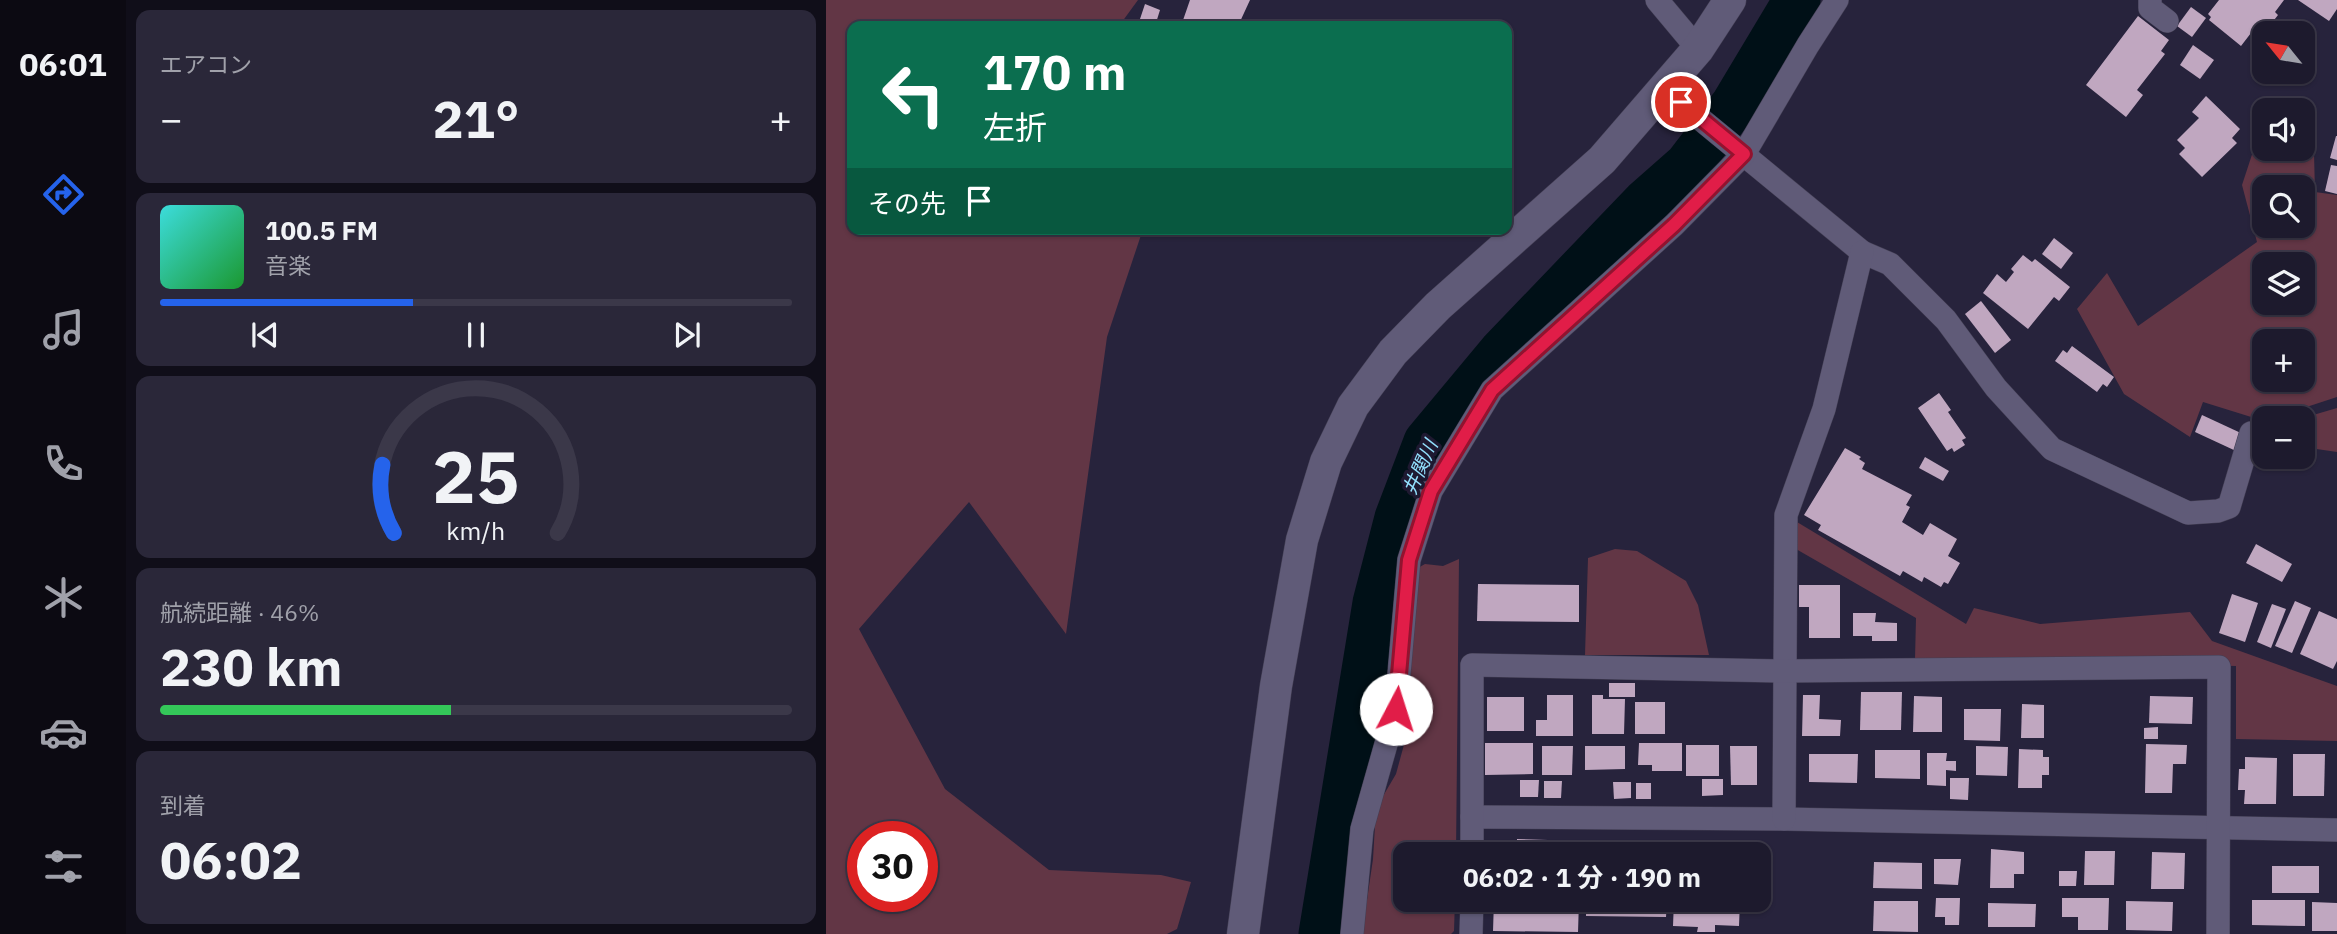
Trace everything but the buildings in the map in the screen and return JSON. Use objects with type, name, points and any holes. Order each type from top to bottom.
[{"type":"street","points":[[1657,0],[1698,49]]},
{"type":"street","points":[[1243,934],[1276,686],[1302,541],[1326,462],[1353,407],[1402,343],[1438,306],[1674,98],[1698,49],[1730,0]]},
{"type":"street","points":[[1352,934],[1362,829],[1396,709],[1409,560],[1431,491],[1492,390],[1674,225],[1744,154],[1837,0]]},
{"type":"street","points":[[2150,0],[2150,8],[2166,21]]},
{"type":"street","points":[[1674,98],[1862,252],[1890,264],[1946,320],[1996,388],[2052,449],[2188,513],[2218,511],[2229,507],[2251,433]]},
{"type":"street","points":[[1784,819],[1786,515],[1824,409],[1862,252]]},
{"type":"street","points":[[1472,842],[1472,665],[1784,671],[2219,667],[2218,934]]},
{"type":"street","points":[[1472,817],[1784,819],[2337,831]]},
{"type":"street","points":[[1472,912],[1472,934]]},
{"type":"shaded area","points":[[826,0],[1138,0],[1123,21],[847,21],[847,235],[1141,235],[1107,337],[1066,634],[969,502],[859,629],[945,789],[1049,870],[1161,875],[1191,882],[1177,929],[1167,934],[826,934]]},
{"type":"shaded area","points":[[2252,155],[2252,161],[2314,161],[2315,175],[2252,175],[2252,223],[2242,185]]},
{"type":"shaded area","points":[[2315,192],[2337,195],[2337,397],[2310,406],[2252,406],[2252,417],[2203,402],[2190,437],[2124,394],[2077,309],[2107,273],[2138,326],[2257,242],[2256,238],[2315,238]]},
{"type":"shaded area","points":[[2337,408],[2337,452],[2315,449],[2315,414]]},
{"type":"shaded area","points":[[1797,522],[1966,624],[1974,608],[2040,624],[2190,612],[2212,641],[2337,686],[2337,741],[2236,739],[2236,666],[1915,659],[1916,618],[1796,549]]},
{"type":"shaded area","points":[[1615,549],[1637,551],[1686,581],[1698,605],[1709,655],[1585,655],[1588,558]]},
{"type":"shaded area","points":[[1459,559],[1456,842],[1393,842],[1393,912],[1455,912],[1454,931],[1451,934],[1362,934],[1373,859],[1376,808],[1396,774],[1405,741],[1416,569],[1425,564],[1443,566]]},
{"type":"waterway","name":"井関川","points":[[1322,934],[1376,603],[1398,518],[1427,442],[1502,352],[1645,203],[1687,166],[1734,105],[1797,0]]},
{"type":"route","points":[[1396,709],[1409,560],[1431,491],[1460,441],[1492,390],[1674,225],[1744,154],[1681,102]]}]
